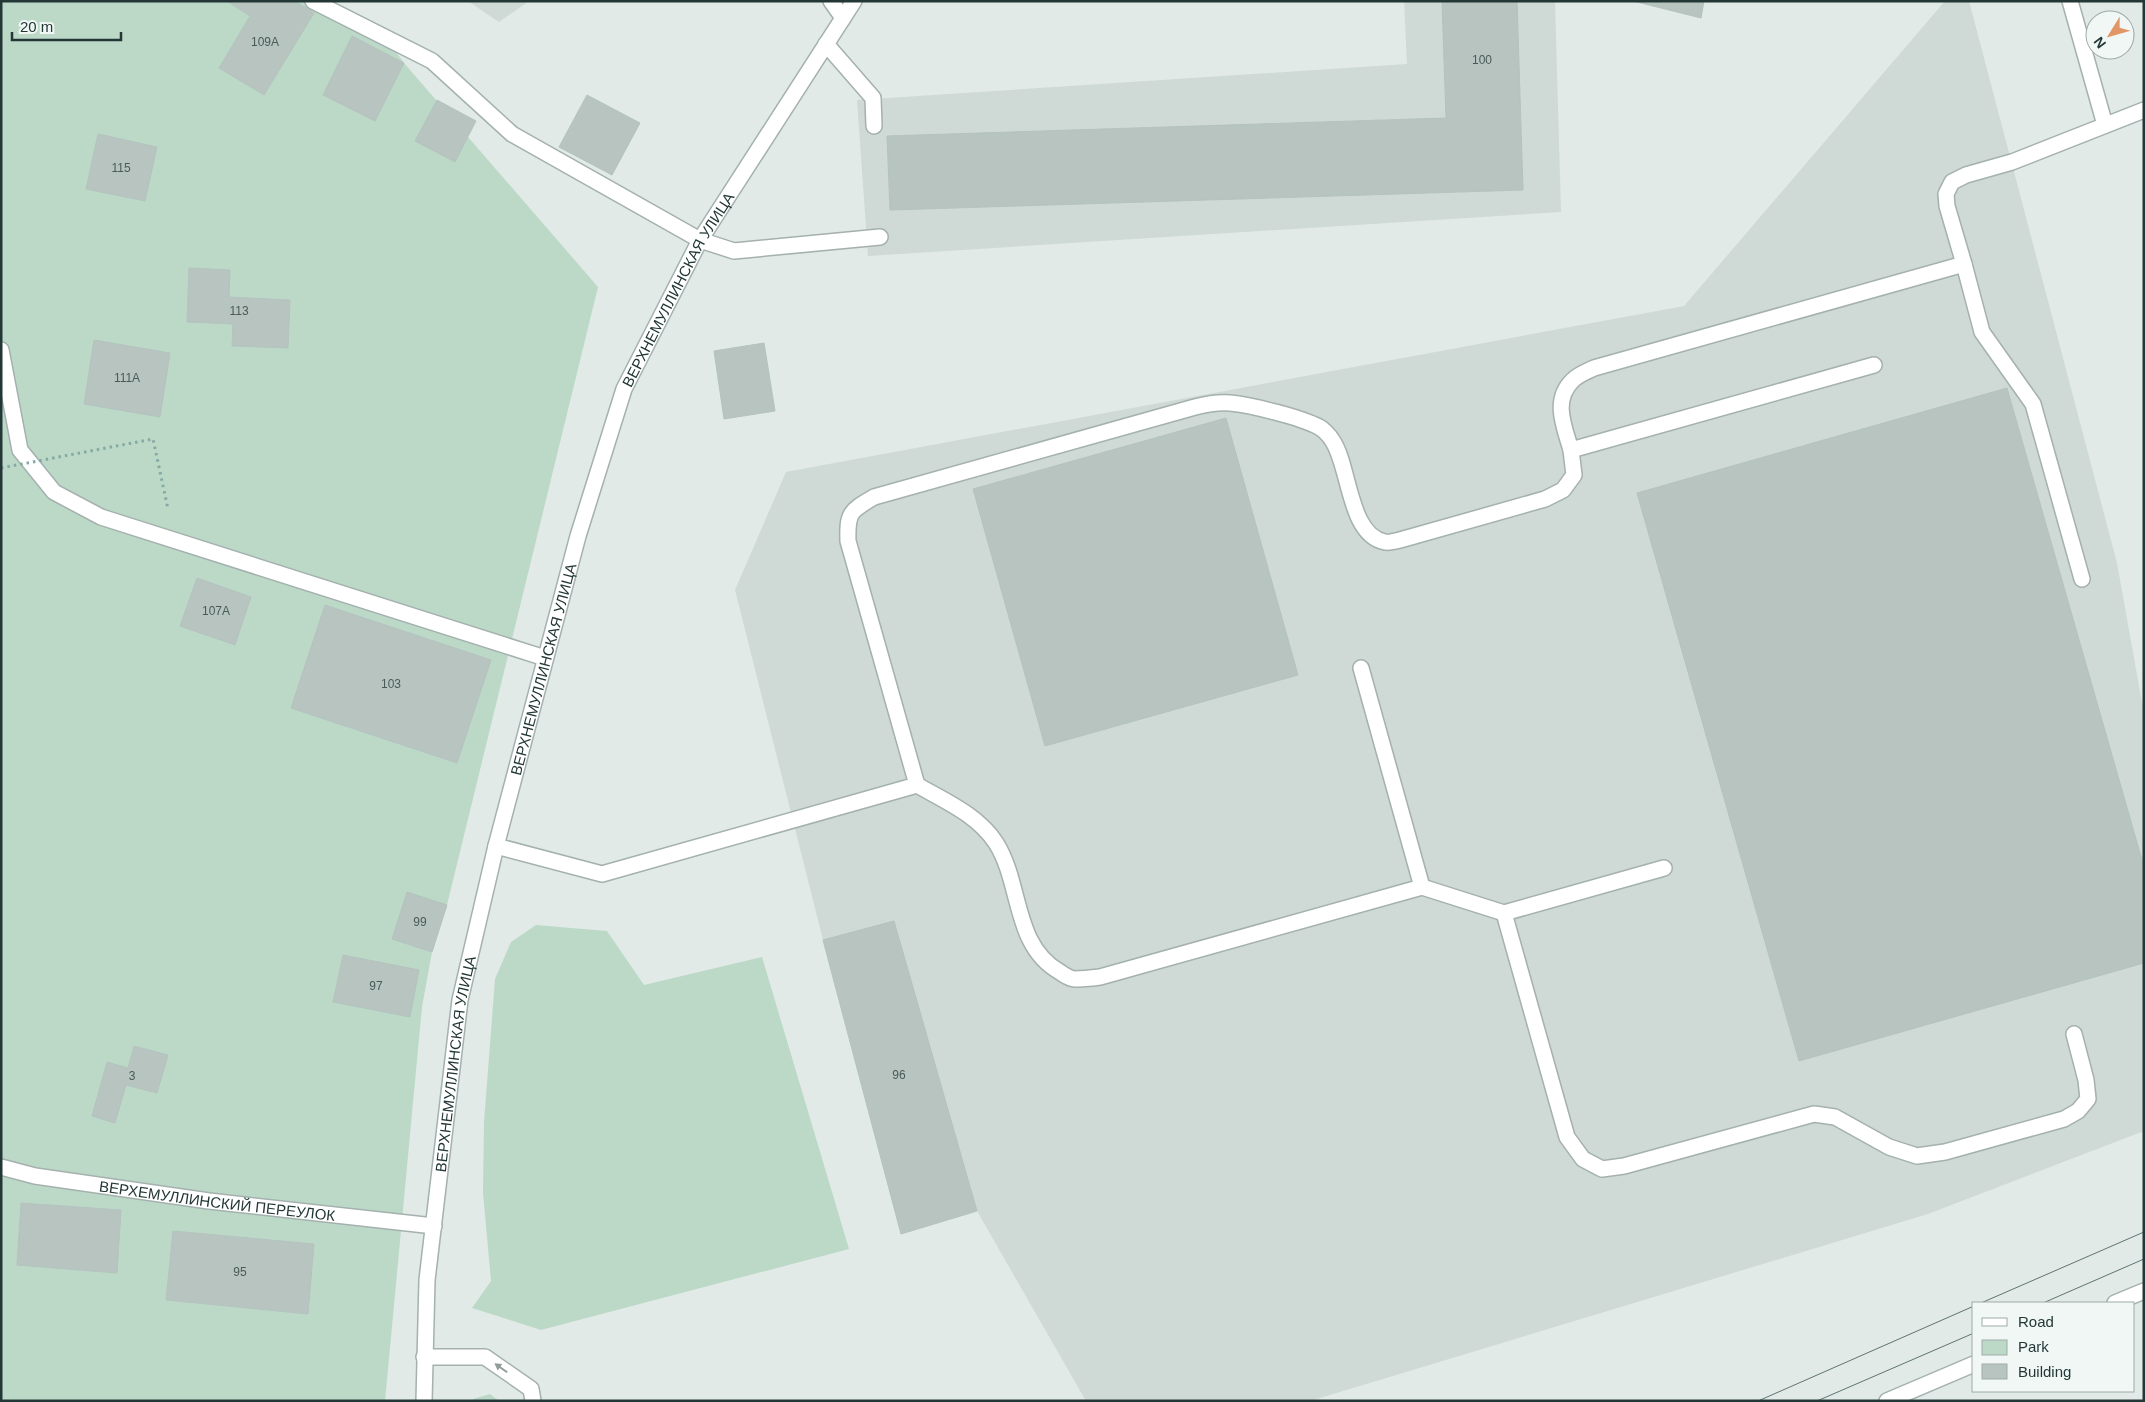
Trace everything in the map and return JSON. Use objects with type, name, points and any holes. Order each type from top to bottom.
[{"type":"street","points":[[313,1],[432,60],[512,134],[700,240],[734,250],[880,237]]},
{"type":"street","points":[[831,1],[843,18]]},
{"type":"street","name":"ВЕРХНЕМУЛЛИНСКАЯ УЛИЦА","points":[[424,1401],[427,1280],[460,1000],[496,846],[578,536],[624,389],[700,240],[854,1]]},
{"type":"street","points":[[2070,1],[2105,125]]},
{"type":"street","points":[[826,44],[873,98],[874,126]]},
{"type":"street","points":[[2082,579],[2033,404],[1982,332],[1947,206],[1946,194],[1952,182],[1966,175],[2012,162],[2144,110]]},
{"type":"street","points":[[917,785],[848,541],[847,521],[856,507],[874,497],[1195,407],[1214,403],[1231,403],[1303,421],[1321,428],[1333,441],[1341,459],[1356,514],[1369,533],[1385,542],[1400,540],[1545,499],[1563,490],[1574,475],[1571,450],[1562,419],[1561,397],[1574,379],[1594,368],[1964,264]]},
{"type":"street","points":[[1,350],[20,450],[54,492],[101,518],[545,658]]},
{"type":"street","points":[[1571,450],[1874,365]]},
{"type":"street","points":[[1361,668],[1422,887]]},
{"type":"street","points":[[496,846],[602,874],[917,785],[962,810],[981,824],[992,837],[1008,868],[1027,938],[1050,967],[1072,979],[1100,977],[1422,887],[1504,913],[1664,868]]},
{"type":"street","points":[[1504,913],[1567,1137],[1583,1159],[1602,1170],[1624,1166],[1814,1114],[1835,1117],[1889,1147],[1917,1156],[1945,1152],[2055,1121],[2078,1111],[2088,1099],[2086,1080],[2074,1034]]},
{"type":"street","name":"ВЕРХЕМУЛЛИНСКИЙ ПЕРЕУЛОК","points":[[1,1168],[35,1176],[209,1201],[434,1226]]},
{"type":"street","points":[[2117,1302],[2144,1291]]},
{"type":"street","points":[[424,1357],[485,1357],[531,1389],[533,1401]]},
{"type":"street","points":[[1895,1399],[1972,1365]]},
{"type":"path","points":[[1,468],[153,439],[168,509]]},
{"type":"shaded area","points":[[468,1],[529,1],[499,22]]},
{"type":"shaded area","points":[[1404,1],[1555,1],[1561,212],[868,256],[857,100],[1407,64]]},
{"type":"shaded area","points":[[1945,1],[1969,1],[2117,563],[2144,714],[2144,1131],[1928,1214],[1310,1401],[1086,1401],[977,1211],[901,1234],[823,940],[735,590],[786,472],[1684,306]]},
{"type":"green space","points":[[1,1],[322,1],[388,41],[404,63],[598,287],[447,905],[432,952],[422,1007],[385,1401],[1,1401]]},
{"type":"green space","points":[[536,925],[607,931],[644,985],[762,957],[849,1249],[541,1330],[472,1308],[491,1281],[483,1193],[484,1122],[495,979],[511,942]]},
{"type":"green space","points":[[490,1394],[499,1401],[473,1401],[473,1399]]},
{"type":"building","points":[[227,1],[295,1],[314,13],[264,95],[219,68],[250,16]]},
{"type":"building","points":[[1442,1],[1517,1],[1523,190],[890,210],[887,136],[1446,118]]},
{"type":"building","points":[[1633,1],[1704,1],[1701,18]]},
{"type":"building","points":[[352,36],[404,63],[375,121],[323,95]]},
{"type":"building","points":[[587,95],[640,123],[612,175],[559,147]]},
{"type":"building","points":[[437,100],[476,121],[455,162],[415,141]]},
{"type":"building","points":[[98,134],[157,147],[145,201],[86,189]]},
{"type":"building","points":[[189,268],[230,270],[229,297],[290,300],[288,348],[232,346],[233,324],[187,322]]},
{"type":"building","points":[[94,340],[170,353],[160,417],[84,404]]},
{"type":"building","points":[[764,343],[775,411],[724,419],[714,351]]},
{"type":"building","points":[[2007,388],[2144,867],[2144,963],[1799,1061],[1637,493]]},
{"type":"building","points":[[1226,418],[1298,675],[1045,746],[973,489]]},
{"type":"building","points":[[197,578],[251,597],[235,645],[180,626]]},
{"type":"building","points":[[325,605],[491,660],[457,763],[291,708]]},
{"type":"building","points":[[407,892],[447,905],[432,952],[392,939]]},
{"type":"building","points":[[894,921],[977,1211],[901,1234],[823,940]]},
{"type":"building","points":[[343,955],[419,970],[410,1017],[333,1002]]},
{"type":"building","points":[[134,1046],[168,1055],[157,1093],[126,1085],[115,1123],[92,1116],[107,1062],[128,1068]]},
{"type":"building","points":[[21,1203],[121,1210],[117,1273],[17,1265]]},
{"type":"building","points":[[173,1231],[314,1244],[308,1314],[166,1300]]},
{"type":"tram line","points":[[1983,1302],[2144,1232]]},
{"type":"tram line","points":[[2045,1302],[2144,1259]]},
{"type":"tram line","points":[[1758,1401],[1972,1307]]},
{"type":"tram line","points":[[1817,1401],[1972,1334]]}]
